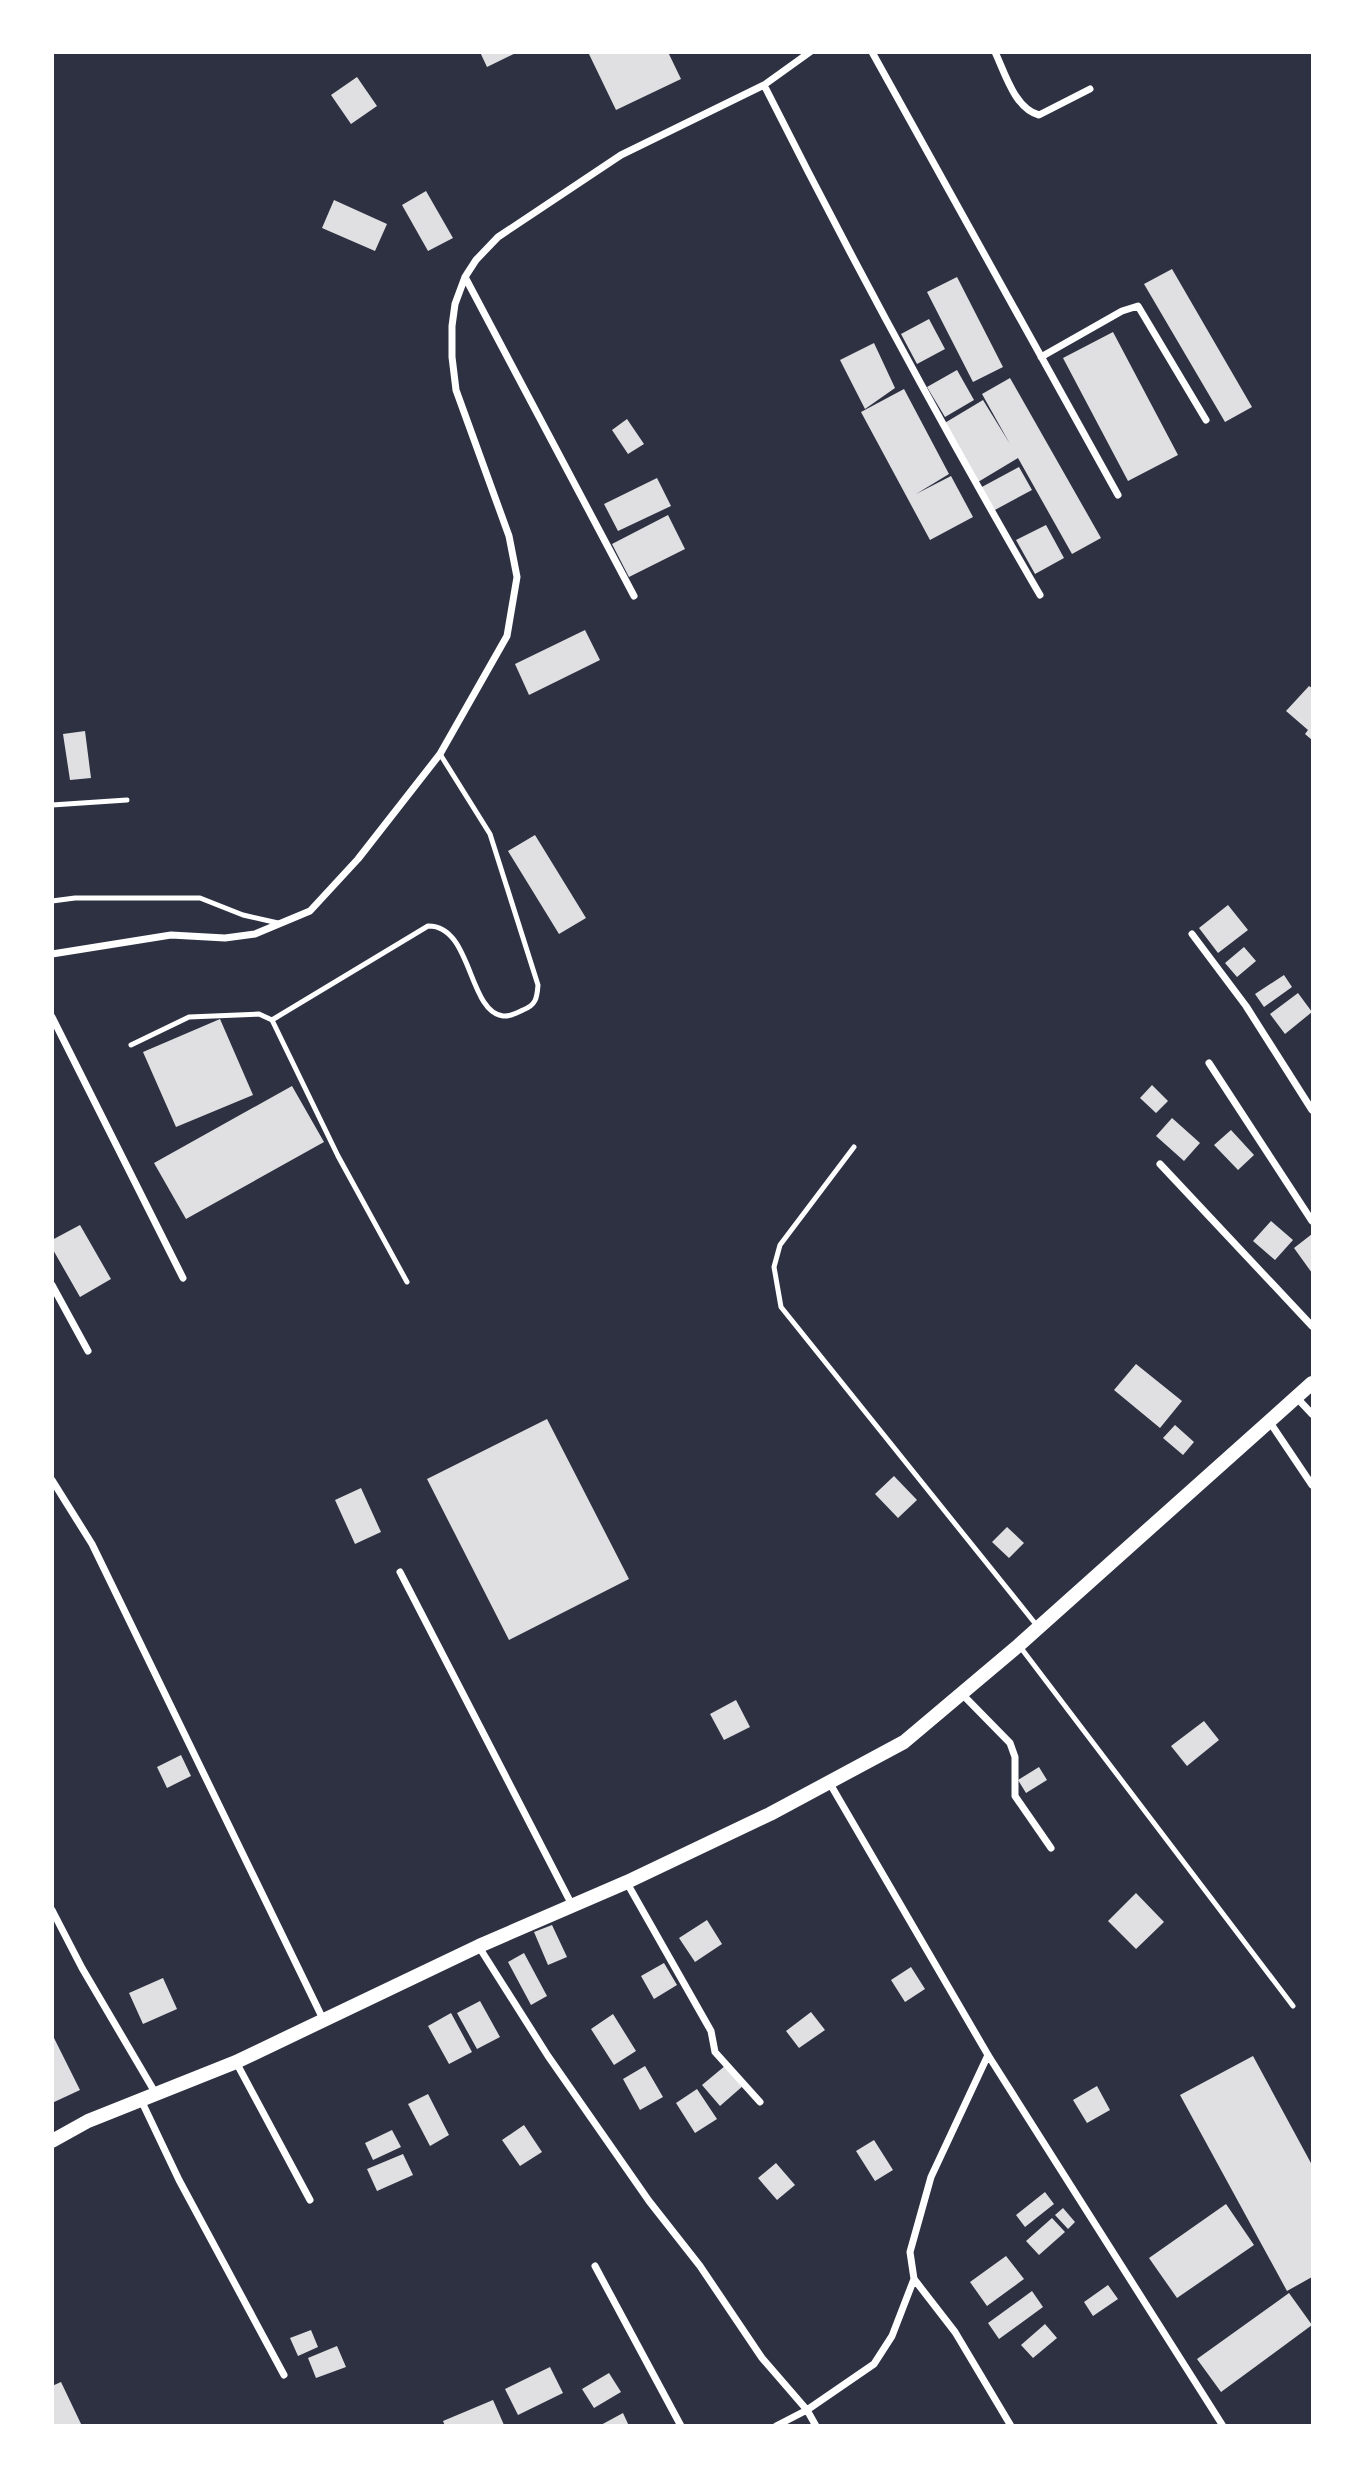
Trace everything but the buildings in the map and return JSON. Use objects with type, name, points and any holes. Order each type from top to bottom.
[{"type":"main road","points":[[52,2141],[88,2121],[236,2062],[479,1946],[627,1882],[770,1814],[904,1742],[1038,1628],[1312,1383]]},
{"type":"street","points":[[52,954],[171,935],[235,937],[255,934],[310,911],[358,859],[440,754],[508,636],[517,577],[509,536],[456,390],[452,357],[452,326],[465,277],[476,260],[498,237],[621,155],[764,85],[810,52]]},
{"type":"street","points":[[872,52],[1118,495]]},
{"type":"street","points":[[995,52],[1021,104],[1029,113],[1039,115],[1090,89]]},
{"type":"street","points":[[764,85],[835,226],[969,473],[1040,595]]},
{"type":"street","points":[[465,277],[634,596]]},
{"type":"street","points":[[1041,357],[1133,306],[1138,306],[1206,420]]},
{"type":"street","points":[[1192,934],[1245,1006],[1312,1110]]},
{"type":"street","points":[[52,1017],[183,1278]]},
{"type":"street","points":[[1209,1063],[1312,1221]]},
{"type":"street","points":[[1160,1164],[1312,1326]]},
{"type":"street","points":[[52,1285],[88,1351]]},
{"type":"street","points":[[1297,1398],[1312,1414]]},
{"type":"street","points":[[1269,1421],[1312,1485]]},
{"type":"street","points":[[52,1480],[92,1544],[323,2019]]},
{"type":"street","points":[[400,1572],[572,1905]]},
{"type":"street","points":[[961,1693],[1010,1743],[1015,1757],[1015,1796],[1051,1848]]},
{"type":"street","points":[[829,1782],[988,2055],[1223,2426]]},
{"type":"street","points":[[627,1882],[711,2031],[715,2052],[760,2102]]},
{"type":"street","points":[[52,1910],[82,1968],[157,2094]]},
{"type":"street","points":[[479,1946],[548,2056],[649,2201],[700,2266],[762,2358],[807,2410],[816,2426]]},
{"type":"street","points":[[988,2055],[931,2177],[910,2252],[914,2279],[955,2332],[1011,2426]]},
{"type":"street","points":[[236,2062],[310,2200]]},
{"type":"street","points":[[141,2100],[179,2180],[284,2375]]},
{"type":"street","points":[[595,2266],[681,2426]]},
{"type":"street","points":[[776,2426],[807,2410],[874,2364],[892,2336],[914,2279]]},
{"type":"lane","points":[[272,1020],[428,926],[436,926],[451,934],[486,1005],[496,1015],[506,1017],[532,1006],[537,998],[538,985],[491,834],[440,754]]},
{"type":"lane","points":[[52,805],[127,800]]},
{"type":"lane","points":[[52,901],[75,898],[200,898],[243,915],[281,924]]},
{"type":"lane","points":[[131,1045],[189,1017],[259,1014],[272,1020],[338,1156],[407,1282]]},
{"type":"lane","points":[[854,1147],[780,1245],[774,1267],[781,1307],[1038,1628]]},
{"type":"lane","points":[[1018,1645],[1293,2006]]}]
